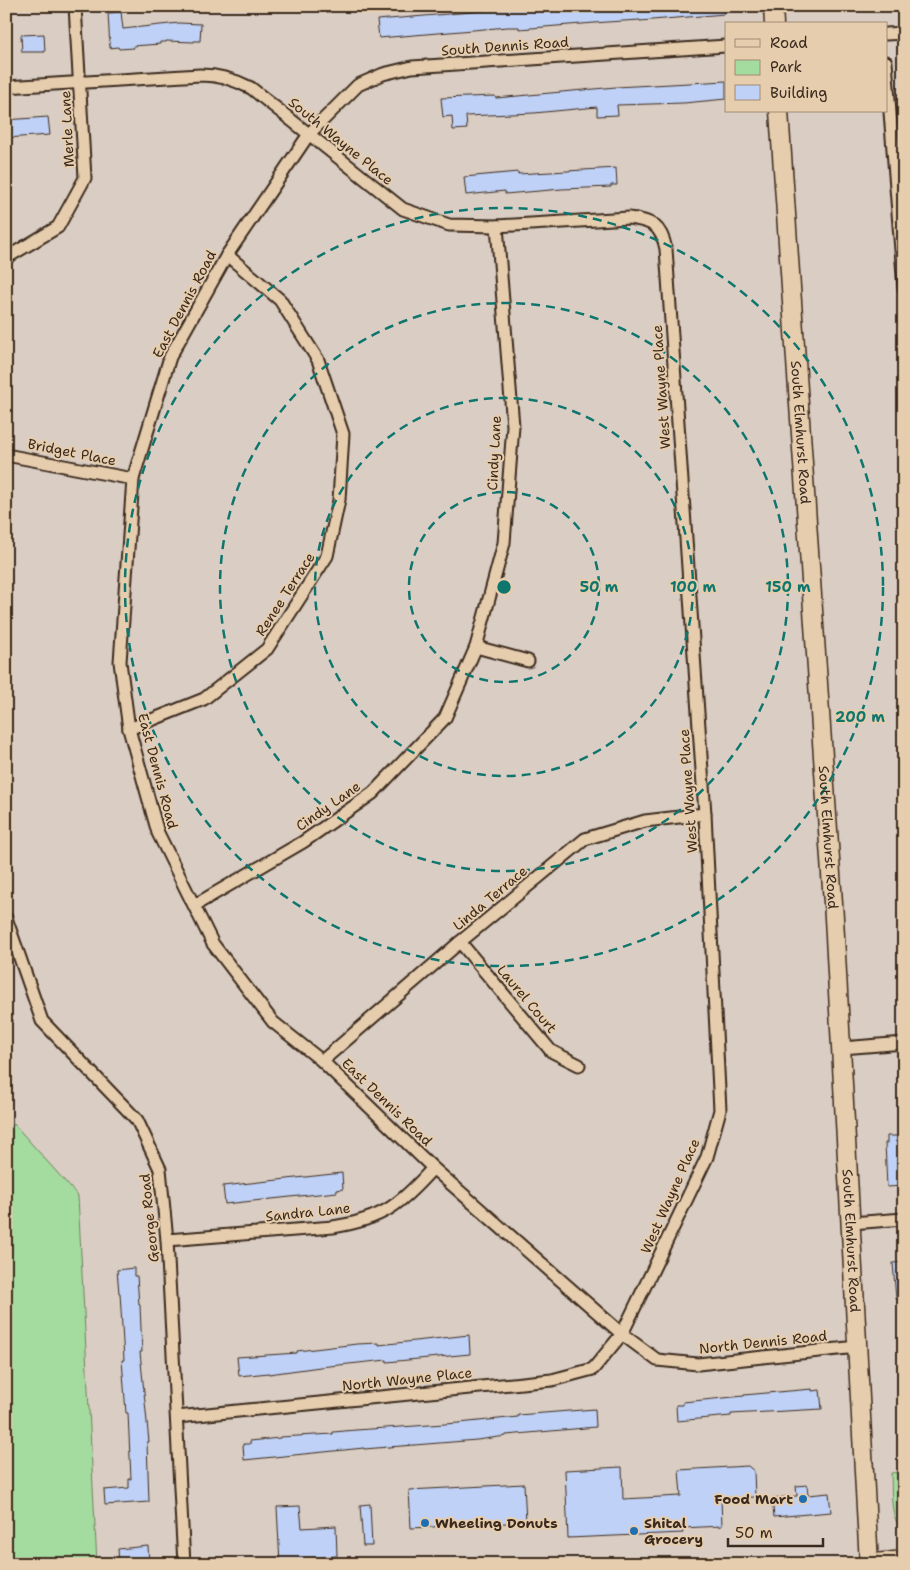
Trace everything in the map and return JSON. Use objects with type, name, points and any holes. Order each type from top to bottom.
[{"type":"main road","points":[[772,6],[774,22]]},
{"type":"main road","name":"South Elmhurst Road","points":[[779,112],[842,1048],[869,1564]]},
{"type":"main road","points":[[865,1564],[904,1560]]},
{"type":"street","name":"Merle Lane","points":[[6,258],[58,227],[85,178],[75,6]]},
{"type":"street","points":[[888,34],[904,33]]},
{"type":"street","name":"South Dennis Road","points":[[309,134],[358,85],[395,70],[725,46]]},
{"type":"street","name":"South Wayne Place","points":[[6,87],[200,75],[222,77],[251,88],[403,209],[449,225],[497,226],[629,218],[646,220],[658,228]]},
{"type":"street","points":[[888,87],[904,288]]},
{"type":"street","name":"East Dennis Road","points":[[309,134],[227,256],[170,358],[133,479],[120,662],[129,729],[158,833],[213,944],[273,1022],[322,1061],[433,1168],[622,1334]]},
{"type":"street","name":"Cindy Lane","points":[[195,905],[303,842],[373,793],[445,718],[476,647],[504,543],[513,426],[497,226]]},
{"type":"street","name":"West Wayne Place","points":[[622,1334],[707,1158],[720,1110],[705,814],[666,249],[664,238],[658,228]]},
{"type":"street","name":"Renee Terrace","points":[[129,729],[204,699],[267,648],[327,556],[339,500],[343,434],[318,360],[280,300],[227,256]]},
{"type":"street","name":"Bridget Place","points":[[6,455],[133,479]]},
{"type":"street","points":[[476,647],[528,661]]},
{"type":"street","name":"Linda Terrace","points":[[322,1061],[460,942],[585,839],[646,821],[705,814]]},
{"type":"street","name":"George Road","points":[[6,918],[42,1021],[137,1120],[160,1169],[167,1240],[184,1564]]},
{"type":"street","name":"Laurel Court","points":[[460,942],[551,1050],[579,1065]]},
{"type":"street","points":[[842,1048],[904,1043]]},
{"type":"street","name":"Sandra Lane","points":[[167,1240],[333,1227],[359,1222],[400,1203],[433,1168]]},
{"type":"street","points":[[851,1223],[904,1219]]},
{"type":"street","name":"North Dennis Road","points":[[622,1334],[658,1360],[698,1364],[857,1347]]},
{"type":"street","name":"North Wayne Place","points":[[177,1416],[552,1380],[593,1369],[622,1334]]},
{"type":"green space","points":[[14,1124],[78,1196],[97,1564],[6,1564],[6,1131]]},
{"type":"green space","points":[[904,1472],[904,1530],[899,1526],[894,1513],[891,1473]]},
{"type":"building","points":[[506,6],[725,6],[725,14],[519,29],[519,27],[508,27],[379,38],[377,20],[507,9]]},
{"type":"building","points":[[121,12],[123,29],[179,23],[201,24],[200,41],[166,41],[160,42],[160,44],[133,46],[134,48],[110,48],[108,13]]},
{"type":"building","points":[[44,34],[45,52],[22,52],[21,35]]},
{"type":"building","points":[[725,81],[725,99],[684,103],[617,105],[618,115],[597,116],[597,107],[534,113],[466,116],[467,129],[453,130],[452,116],[443,117],[441,98],[495,96],[496,98],[616,87]]},
{"type":"building","points":[[48,117],[50,135],[6,138],[6,120]]},
{"type":"building","points":[[616,168],[617,185],[611,185],[611,187],[505,194],[505,191],[466,195],[464,177],[518,172],[518,174]]},
{"type":"building","points":[[887,1136],[901,1136],[901,1143],[904,1142],[904,1186],[887,1187],[885,1143],[887,1143]]},
{"type":"building","points":[[342,1173],[343,1189],[337,1190],[337,1192],[225,1204],[223,1186]]},
{"type":"building","points":[[904,1262],[904,1299],[896,1299],[893,1263]]},
{"type":"building","points":[[134,1268],[134,1276],[137,1276],[140,1305],[142,1352],[140,1352],[149,1442],[147,1442],[149,1502],[105,1505],[104,1490],[129,1488],[129,1479],[131,1479],[117,1270]]},
{"type":"building","points":[[469,1335],[470,1354],[387,1362],[387,1360],[239,1376],[237,1357],[297,1353],[297,1351],[357,1344],[379,1343],[379,1345]]},
{"type":"building","points":[[812,1389],[812,1391],[820,1390],[822,1409],[731,1414],[731,1416],[677,1421],[676,1405],[683,1405],[683,1402]]},
{"type":"building","points":[[595,1409],[596,1427],[506,1435],[477,1440],[364,1448],[244,1460],[243,1444],[250,1444],[250,1441]]},
{"type":"building","points":[[748,1466],[754,1471],[755,1497],[721,1498],[722,1526],[682,1528],[683,1533],[568,1538],[565,1470],[622,1467],[623,1499],[681,1496],[679,1470]]},
{"type":"building","points":[[524,1484],[526,1522],[411,1528],[409,1490]]},
{"type":"building","points":[[807,1485],[808,1495],[829,1493],[831,1512],[774,1517],[772,1498],[797,1496],[796,1486]]},
{"type":"building","points":[[370,1504],[372,1546],[363,1546],[360,1505]]},
{"type":"building","points":[[300,1506],[302,1528],[336,1526],[337,1556],[303,1559],[304,1564],[280,1564],[277,1507]]},
{"type":"building","points":[[148,1546],[149,1564],[119,1564],[118,1549]]},
{"type":"place","name":"Food Mart","points":[[803,1499]]},
{"type":"place","name":"Wheeling Donuts","points":[[425,1523]]},
{"type":"place","name":"Shital Grocery","points":[[634,1531]]}]
